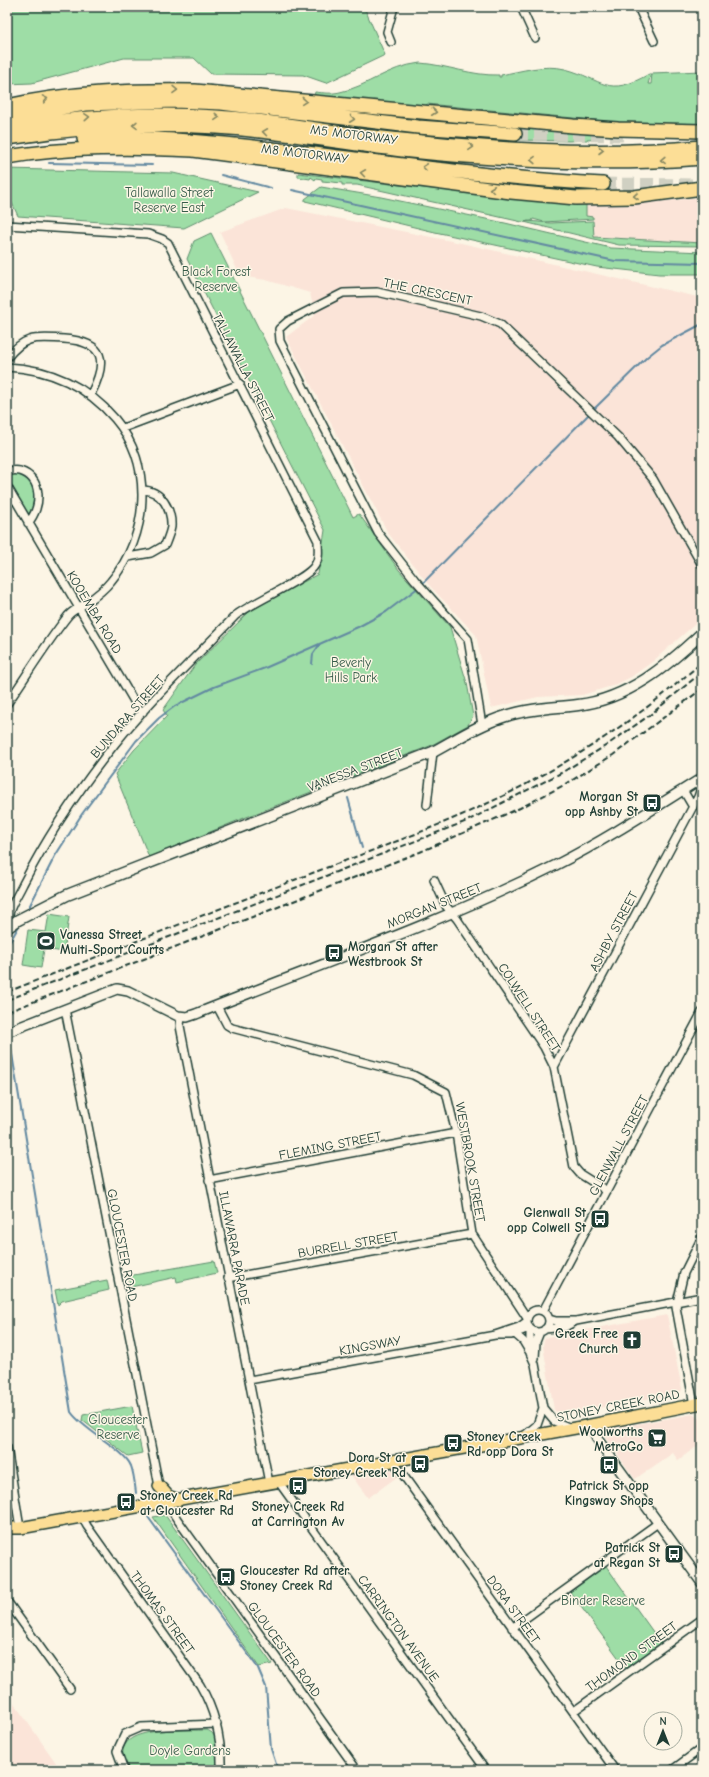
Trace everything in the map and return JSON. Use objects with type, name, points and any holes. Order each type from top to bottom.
[{"type":"highway","points":[[7,106],[90,93],[153,90],[195,91],[573,126],[626,130],[702,131]]},
{"type":"highway","points":[[7,116],[86,104],[174,101],[222,103],[418,127],[515,134]]},
{"type":"highway","name":"M5 MOTORWAY","points":[[7,128],[84,117],[181,115],[262,121],[371,137],[500,149],[618,150],[702,147]]},
{"type":"highway","name":"M5 MOTORWAY","points":[[7,138],[78,128],[167,125],[254,131],[410,151],[502,159],[627,161],[702,158]]},
{"type":"highway","name":"M8 MOTORWAY","points":[[7,148],[37,143],[96,139],[186,140],[487,174],[603,184]]},
{"type":"highway","points":[[7,157],[44,151],[85,148],[193,150],[511,192],[576,198],[634,197],[702,188]]},
{"type":"main road","name":"VANESSA STREET","points":[[8,927],[18,920],[67,895],[433,752],[482,725],[527,710],[580,705],[600,701],[621,693],[646,680],[702,633]]},
{"type":"main road","name":"STONEY CREEK ROAD","points":[[7,1528],[20,1528],[152,1505],[699,1405]]},
{"type":"main road","points":[[152,1505],[159,1486],[168,1496],[179,1500]]},
{"type":"main road","name":"STONEY CREEK ROAD","points":[[7,1535],[20,1528]]},
{"type":"street","points":[[392,42],[387,32],[394,7]]},
{"type":"street","points":[[520,7],[535,38]]},
{"type":"street","points":[[638,7],[654,41]]},
{"type":"street","name":"TALLAWALLA STREET","points":[[7,225],[148,234],[168,243],[318,541],[318,556],[316,565]]},
{"type":"street","name":"THE CRESCENT","points":[[482,725],[468,639],[426,593],[378,533],[280,341],[279,329],[288,321],[343,293],[377,292],[481,316],[500,324],[618,437],[653,479],[702,565]]},
{"type":"street","points":[[7,358],[19,345],[36,337],[80,341],[91,344],[99,353],[101,370],[91,394]]},
{"type":"street","points":[[7,367],[41,372],[74,385],[91,394],[123,428],[135,455],[142,490],[138,527],[128,557],[102,591],[68,615],[7,704]]},
{"type":"street","points":[[123,428],[240,384]]},
{"type":"street","points":[[7,471],[19,471],[32,478],[38,488],[38,503],[34,516],[28,523]]},
{"type":"street","name":"KOOEMBA ROAD","points":[[7,486],[138,708],[143,712]]},
{"type":"street","points":[[128,557],[151,553],[165,545],[171,527],[169,508],[159,495],[149,490],[142,490]]},
{"type":"street","points":[[7,503],[14,498]]},
{"type":"street","name":"BUNDARA STREET","points":[[8,927],[11,908],[35,859],[68,808],[115,744],[143,712],[235,616],[254,602],[308,573],[316,565]]},
{"type":"street","points":[[427,805],[433,752]]},
{"type":"street","name":"MORGAN STREET","points":[[181,1017],[196,1014],[217,1006],[452,913],[511,886],[583,850],[701,779]]},
{"type":"street","name":"ASHBY STREET","points":[[554,1066],[693,807],[700,793],[701,779]]},
{"type":"street","points":[[683,790],[693,807]]},
{"type":"street","name":"COLWELL STREET","points":[[434,880],[446,906],[457,918],[544,1047],[554,1066],[574,1167],[580,1174],[607,1191]]},
{"type":"street","points":[[7,1032],[107,992],[123,989],[181,1017]]},
{"type":"street","name":"WESTBROOK STREET","points":[[217,1006],[227,1025],[232,1028],[413,1075],[446,1092],[456,1133],[472,1234],[519,1305],[527,1311],[529,1322],[543,1331]]},
{"type":"street","name":"GLOUCESTER ROAD","points":[[65,1009],[159,1486]]},
{"type":"street","name":"GLENWALL STREET","points":[[543,1311],[702,1012]]},
{"type":"street","name":"ILLAWARRA PARADE","points":[[181,1017],[180,1026],[228,1278],[249,1380],[274,1482]]},
{"type":"street","name":"FLEMING STREET","points":[[209,1180],[456,1133]]},
{"type":"street","name":"BURRELL STREET","points":[[228,1278],[472,1234]]},
{"type":"street","points":[[699,1405],[677,1313],[677,1302],[684,1273],[702,1237]]},
{"type":"street","points":[[530,1353],[529,1322],[543,1311],[549,1319],[556,1321],[576,1321],[702,1297]]},
{"type":"street","points":[[549,1319],[536,1342],[535,1364],[543,1408],[554,1421],[573,1428]]},
{"type":"street","points":[[543,1331],[565,1327],[576,1321]]},
{"type":"street","name":"KINGSWAY","points":[[249,1380],[495,1335],[515,1334],[529,1322]]},
{"type":"street","name":"KINGSWAY","points":[[495,1335],[529,1322]]},
{"type":"street","points":[[515,1334],[525,1343],[535,1364]]},
{"type":"street","points":[[521,1438],[535,1428],[543,1408]]},
{"type":"street","points":[[591,1425],[598,1440],[702,1583]]},
{"type":"street","points":[[7,1447],[20,1528]]},
{"type":"street","name":"DORA STREET","points":[[393,1461],[615,1770]]},
{"type":"street","name":"CARRINGTON AVENUE","points":[[274,1482],[486,1770]]},
{"type":"street","name":"GLOUCESTER ROAD","points":[[166,1502],[177,1520],[357,1770]]},
{"type":"street","name":"THOMAS STREET","points":[[82,1517],[210,1701],[217,1724],[221,1770]]},
{"type":"street","points":[[512,1628],[658,1523]]},
{"type":"street","points":[[7,1601],[70,1689]]},
{"type":"street","name":"THOMOND STREET","points":[[574,1712],[702,1619]]},
{"type":"street","points":[[124,1770],[117,1751],[125,1734],[141,1727],[217,1724]]},
{"type":"street","points":[[672,1770],[702,1748]]},
{"type":"shaded area","points":[[702,197],[702,243],[593,237],[593,217],[586,217],[586,204],[656,202]]},
{"type":"shaded area","points":[[286,208],[461,243],[702,298],[702,618],[652,662],[631,677],[615,685],[582,695],[538,697],[491,708],[476,635],[429,585],[388,533],[286,337],[315,315],[310,293],[266,280],[240,276],[220,232]]},
{"type":"shaded area","points":[[667,1315],[682,1389],[680,1393],[560,1415],[554,1410],[543,1346],[544,1340],[547,1337]]},
{"type":"shaded area","points":[[694,1414],[702,1422],[702,1443],[678,1460],[673,1453],[635,1479],[603,1434],[604,1431],[608,1429]]},
{"type":"shaded area","points":[[388,1469],[392,1470],[397,1477],[368,1498],[351,1475]]},
{"type":"shaded area","points":[[7,1693],[61,1770],[7,1770]]},
{"type":"green space","points":[[7,7],[364,7],[385,55],[326,83],[303,75],[211,74],[194,58],[124,58],[32,83],[7,84]]},
{"type":"green space","points":[[420,63],[479,74],[499,75],[499,77],[501,77],[501,75],[549,67],[565,69],[597,82],[614,86],[635,81],[649,74],[651,74],[648,84],[651,84],[652,73],[702,71],[702,127],[615,122],[427,104],[425,106],[314,96],[315,92],[334,93],[360,86],[398,68]]},
{"type":"green space","points":[[519,128],[603,133],[603,139],[569,141],[519,140]]},
{"type":"green space","name":"Tallawalla Street Reserve East","points":[[7,169],[173,173],[258,192],[184,228],[18,216],[7,192]]},
{"type":"green space","points":[[298,173],[534,201],[586,204],[586,216],[593,217],[593,219],[544,222],[533,219],[532,221],[522,222],[357,185],[342,185],[342,183],[322,181],[322,179],[316,178],[315,180],[311,177],[310,179],[298,177]]},
{"type":"green space","points":[[321,187],[381,197],[505,223],[611,248],[702,252],[702,274],[659,274],[597,267],[435,232],[305,201],[305,199]]},
{"type":"green space","points":[[593,221],[594,237],[702,243],[702,246],[619,245],[524,222],[551,223]]},
{"type":"green space","name":"Beverly Hills Park","points":[[211,233],[353,517],[359,514],[399,570],[450,627],[467,683],[473,716],[468,725],[430,746],[244,818],[149,857],[115,774],[134,750],[167,716],[163,710],[195,665],[250,611],[318,574],[325,530],[187,259],[194,241]]},
{"type":"green space","points":[[12,474],[26,478],[32,485],[34,498],[32,508],[28,515],[7,479],[7,476]]},
{"type":"green space","name":"Vanessa Street Multi-Sport Courts","points":[[49,914],[69,917],[64,952],[44,949],[41,968],[23,965],[28,930],[46,932]]},
{"type":"green space","points":[[214,1261],[217,1273],[177,1282],[176,1277],[131,1287],[128,1276]]},
{"type":"green space","points":[[107,1280],[109,1290],[62,1301],[58,1305],[55,1290]]},
{"type":"green space","name":"Gloucester Reserve","points":[[132,1406],[142,1453],[128,1456],[82,1420],[83,1415]]},
{"type":"green space","points":[[165,1515],[272,1664],[259,1667],[153,1517]]},
{"type":"green space","name":"Binder Reserve","points":[[606,1566],[661,1643],[626,1668],[570,1592]]},
{"type":"green space","name":"Doyle Gardens","points":[[206,1730],[214,1735],[218,1746],[219,1770],[128,1770],[123,1755],[125,1744],[134,1737],[147,1733],[163,1731]]},
{"type":"waterway","points":[[49,163],[152,165]]},
{"type":"waterway","points":[[221,175],[271,188]]},
{"type":"waterway","points":[[292,190],[615,261],[702,263]]},
{"type":"waterway","points":[[593,410],[647,357],[662,345],[702,324]]},
{"type":"waterway","points":[[422,584],[590,413]]},
{"type":"waterway","points":[[27,911],[55,856],[82,814],[136,741],[159,718],[175,706],[214,687],[265,668],[358,627],[386,612],[419,587]]},
{"type":"waterway","points":[[312,664],[313,654],[320,644]]},
{"type":"waterway","points":[[348,798],[362,848]]},
{"type":"waterway","points":[[7,947],[20,924]]},
{"type":"waterway","points":[[7,1018],[9,1025]]},
{"type":"waterway","points":[[10,1042],[71,1412],[85,1426],[112,1446],[127,1460],[132,1469],[136,1493]]},
{"type":"waterway","points":[[148,1517],[258,1668],[266,1687],[271,1749],[278,1770]]},
{"type":"tunnel","points":[[515,134],[626,135]]},
{"type":"tunnel","points":[[603,184],[692,185]]},
{"type":"railway","points":[[7,992],[406,838],[487,804],[538,778],[588,748],[658,699],[702,662]]},
{"type":"railway","points":[[7,1000],[467,821],[561,773],[607,745],[650,715],[702,672]]},
{"type":"railway","points":[[7,1012],[420,852],[520,808],[566,784],[613,755],[702,689]]},
{"type":"place","name":"Morgan St opp Ashby St","points":[[652,803]]},
{"type":"place","name":"Vanessa Street Multi-Sport Courts","points":[[46,941]]},
{"type":"place","name":"Morgan St after Westbrook St","points":[[334,953]]},
{"type":"place","name":"Glenwall St opp Colwell St","points":[[600,1219]]},
{"type":"place","name":"Greek Free Church","points":[[632,1340]]},
{"type":"place","name":"Woolworths MetroGo","points":[[657,1438]]},
{"type":"place","name":"Stoney Creek Rd opp Dora St","points":[[453,1443]]},
{"type":"place","name":"Dora St at Stoney Creek Rd","points":[[420,1464]]},
{"type":"place","name":"Patrick St opp Kingsway Shops","points":[[609,1465]]},
{"type":"place","name":"Stoney Creek Rd at Carrington Av","points":[[298,1486]]},
{"type":"place","name":"Stoney Creek Rd at Gloucester Rd","points":[[126,1502]]},
{"type":"place","name":"Patrick St at Regan St","points":[[674,1554]]},
{"type":"place","name":"Gloucester Rd after Stoney Creek Rd","points":[[226,1577]]},
{"type":"park label","name":"Black Forest Reserve","points":[[216,278]]}]
